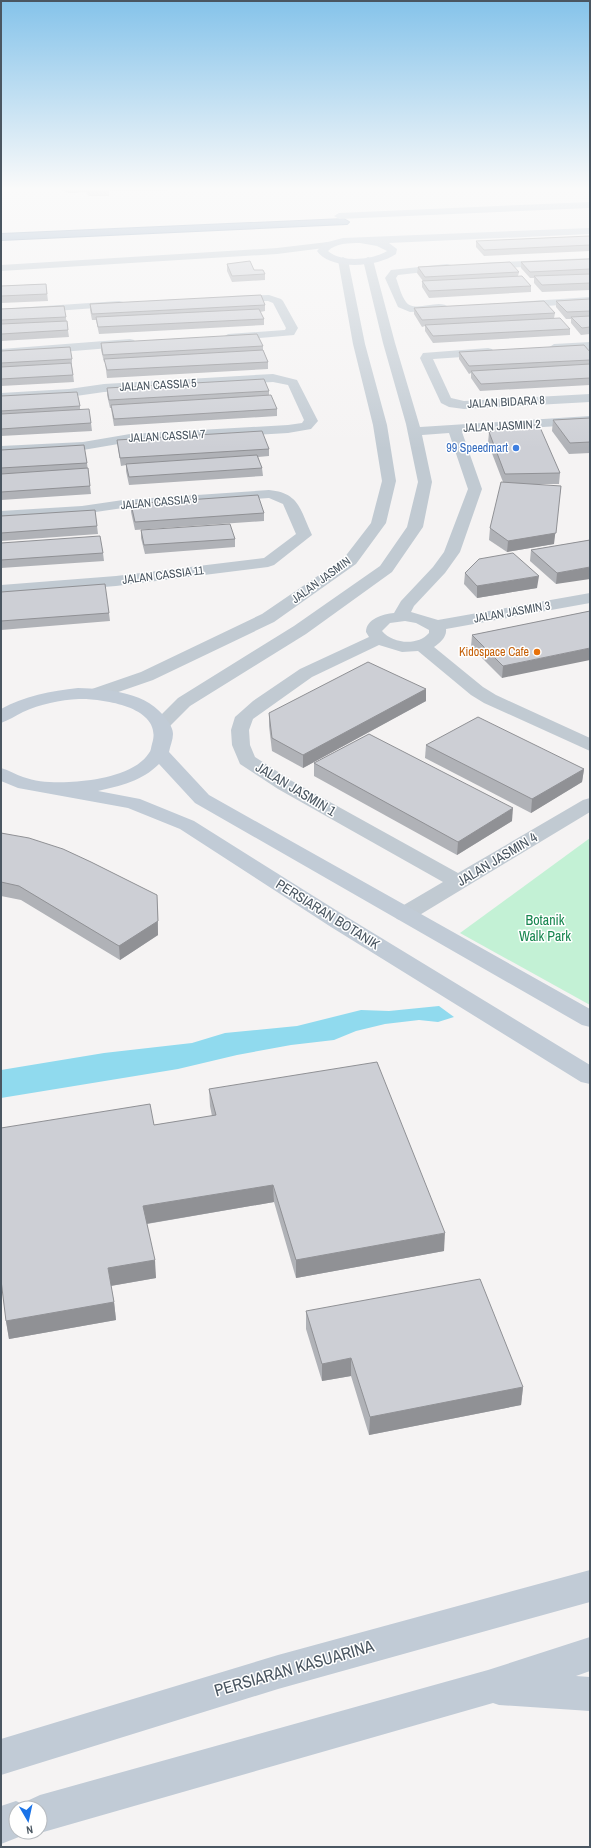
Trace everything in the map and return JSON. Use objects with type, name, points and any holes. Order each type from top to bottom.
[{"type":"main road","points":[[1,774],[26,785],[50,789],[77,788],[104,784],[134,773],[147,765],[159,753],[164,738],[161,724],[147,710],[130,702],[95,694],[72,694],[50,697],[28,702],[4,712]]},
{"type":"main road","points":[[159,753],[202,799],[590,1019]]},
{"type":"main road","name":"PERSIARAN BOTANIK","points":[[50,789],[133,803],[187,825],[339,922],[590,1076]]},
{"type":"main road","name":"PERSIARAN KASUARINA","points":[[1,1757],[278,1672],[590,1586]]},
{"type":"main road","points":[[48,1812],[488,1687],[590,1654]]},
{"type":"main road","points":[[488,1687],[590,1694]]},
{"type":"street","name":"JALAN JASMIN","points":[[95,694],[147,676],[268,618],[350,561],[378,523],[389,481],[380,425],[341,276]]},
{"type":"street","points":[[161,724],[184,702],[300,630],[386,569],[415,527],[425,482],[414,431],[372,276]]},
{"type":"street","points":[[391,276],[390,278],[402,305],[410,309],[452,308]]},
{"type":"street","points":[[215,339],[270,336],[290,333],[292,328],[277,301],[268,298],[221,299]]},
{"type":"street","points":[[506,305],[590,300]]},
{"type":"street","points":[[1,312],[128,304]]},
{"type":"street","points":[[1,353],[144,342]]},
{"type":"street","points":[[544,348],[590,346]]},
{"type":"street","name":"JALAN BIDARA 8","points":[[497,351],[427,356],[426,358],[446,400],[454,404],[590,398]]},
{"type":"street","name":"JALAN CASSIA 5","points":[[1,397],[69,394],[104,388],[273,378],[293,383],[303,402]]},
{"type":"street","name":"JALAN CASSIA 7","points":[[1,450],[84,446],[130,438],[299,428],[306,426],[311,421],[303,402]]},
{"type":"street","name":"JALAN JASMIN 2","points":[[414,431],[590,420]]},
{"type":"street","points":[[400,617],[407,604],[439,570],[452,552],[474,489],[454,428]]},
{"type":"street","name":"JALAN CASSIA 9","points":[[1,515],[82,510],[123,504],[269,494],[278,495],[289,501],[300,524]]},
{"type":"street","name":"JALAN CASSIA 11","points":[[1,590],[116,581],[268,562],[304,535],[300,524]]},
{"type":"street","name":"JALAN JASMIN 3","points":[[435,626],[590,598]]},
{"type":"street","points":[[400,617],[420,618],[435,626],[438,633],[435,638],[421,645],[401,646],[379,639],[374,632],[374,628],[378,623],[385,619],[400,617]]},
{"type":"street","name":"JALAN JASMIN 1","points":[[379,639],[306,674],[259,705],[244,717],[240,730],[241,745],[247,760],[267,774],[458,882]]},
{"type":"street","points":[[421,645],[477,691],[490,699],[590,745]]},
{"type":"street","name":"JALAN JASMIN 4","points":[[405,914],[590,804]]},
{"type":"green space","name":"Botanik Walk Park","points":[[590,838],[590,1005],[460,933]]},
{"type":"water","points":[[439,1006],[454,1017],[438,1022],[419,1020],[385,1024],[356,1031],[334,1040],[291,1045],[237,1055],[178,1069],[1,1098],[1,1070],[104,1053],[192,1043],[225,1033],[297,1026],[361,1010],[389,1011]]},
{"type":"building","points":[[522,276],[531,286],[429,291],[422,281]]},
{"type":"building","points":[[534,276],[590,276],[590,283],[542,285]]},
{"type":"building","points":[[46,284],[47,294],[1,296],[1,286]]},
{"type":"building","points":[[261,295],[265,305],[92,314],[90,304]]},
{"type":"building","points":[[590,299],[590,311],[567,312],[556,301]]},
{"type":"building","points":[[544,301],[555,313],[422,320],[414,308]]},
{"type":"building","points":[[64,306],[66,317],[1,320],[1,309]]},
{"type":"building","points":[[259,309],[264,319],[98,327],[96,317]]},
{"type":"building","points":[[590,316],[590,327],[582,328],[571,317]]},
{"type":"building","points":[[560,318],[570,329],[433,336],[425,325]]},
{"type":"building","points":[[67,321],[68,330],[1,334],[1,324]]},
{"type":"building","points":[[257,334],[263,346],[103,355],[101,343]]},
{"type":"building","points":[[584,345],[590,352],[590,360],[469,366],[459,352]]},
{"type":"building","points":[[70,347],[72,359],[1,363],[1,351]]},
{"type":"building","points":[[263,350],[268,362],[107,370],[104,359]]},
{"type":"building","points":[[71,363],[73,375],[1,379],[1,367]]},
{"type":"building","points":[[590,364],[590,378],[481,384],[471,371]]},
{"type":"building","points":[[264,379],[269,391],[109,400],[107,388]]},
{"type":"building","points":[[77,392],[80,406],[1,411],[1,396]]},
{"type":"building","points":[[271,395],[277,409],[114,419],[111,405]]},
{"type":"building","points":[[89,409],[91,423],[1,429],[1,414]]},
{"type":"building","points":[[590,418],[590,442],[570,443],[553,420]]},
{"type":"building","points":[[539,425],[560,473],[505,474],[489,432],[501,426]]},
{"type":"building","points":[[262,431],[269,449],[120,458],[117,440]]},
{"type":"building","points":[[84,445],[87,463],[1,468],[1,450]]},
{"type":"building","points":[[257,455],[262,468],[129,477],[126,464]]},
{"type":"building","points":[[88,468],[90,486],[1,492],[1,474]]},
{"type":"building","points":[[501,482],[561,486],[556,533],[508,541],[490,528]]},
{"type":"building","points":[[258,495],[264,513],[135,522],[131,504]]},
{"type":"building","points":[[95,510],[97,526],[1,533],[1,516]]},
{"type":"building","points":[[230,524],[235,539],[144,545],[141,530]]},
{"type":"building","points":[[100,536],[103,553],[1,560],[1,543]]},
{"type":"building","points":[[590,540],[590,567],[557,573],[531,550]]},
{"type":"building","points":[[513,553],[539,576],[477,586],[465,573],[479,559]]},
{"type":"building","points":[[105,584],[109,613],[1,621],[1,592]]},
{"type":"building","points":[[590,611],[590,648],[503,666],[472,635]]},
{"type":"building","points":[[368,662],[426,689],[303,755],[272,738],[269,713]]},
{"type":"building","points":[[478,717],[584,769],[532,799],[426,745]]},
{"type":"building","points":[[369,734],[513,808],[458,842],[314,763]]},
{"type":"building","points":[[1,833],[29,838],[63,849],[157,895],[158,921],[119,946],[19,886],[1,882]]},
{"type":"building","points":[[377,1062],[445,1233],[296,1260],[273,1185],[143,1206],[155,1260],[108,1268],[114,1302],[6,1321],[1,1280],[1,1128],[150,1104],[154,1125],[216,1115],[209,1089]]},
{"type":"building","points":[[480,1279],[523,1387],[370,1417],[351,1358],[322,1364],[306,1311]]},
{"type":"place","name":"99 Speedmart","points":[[516,448]]},
{"type":"place","name":"Kidospace Cafe","points":[[537,652]]}]
